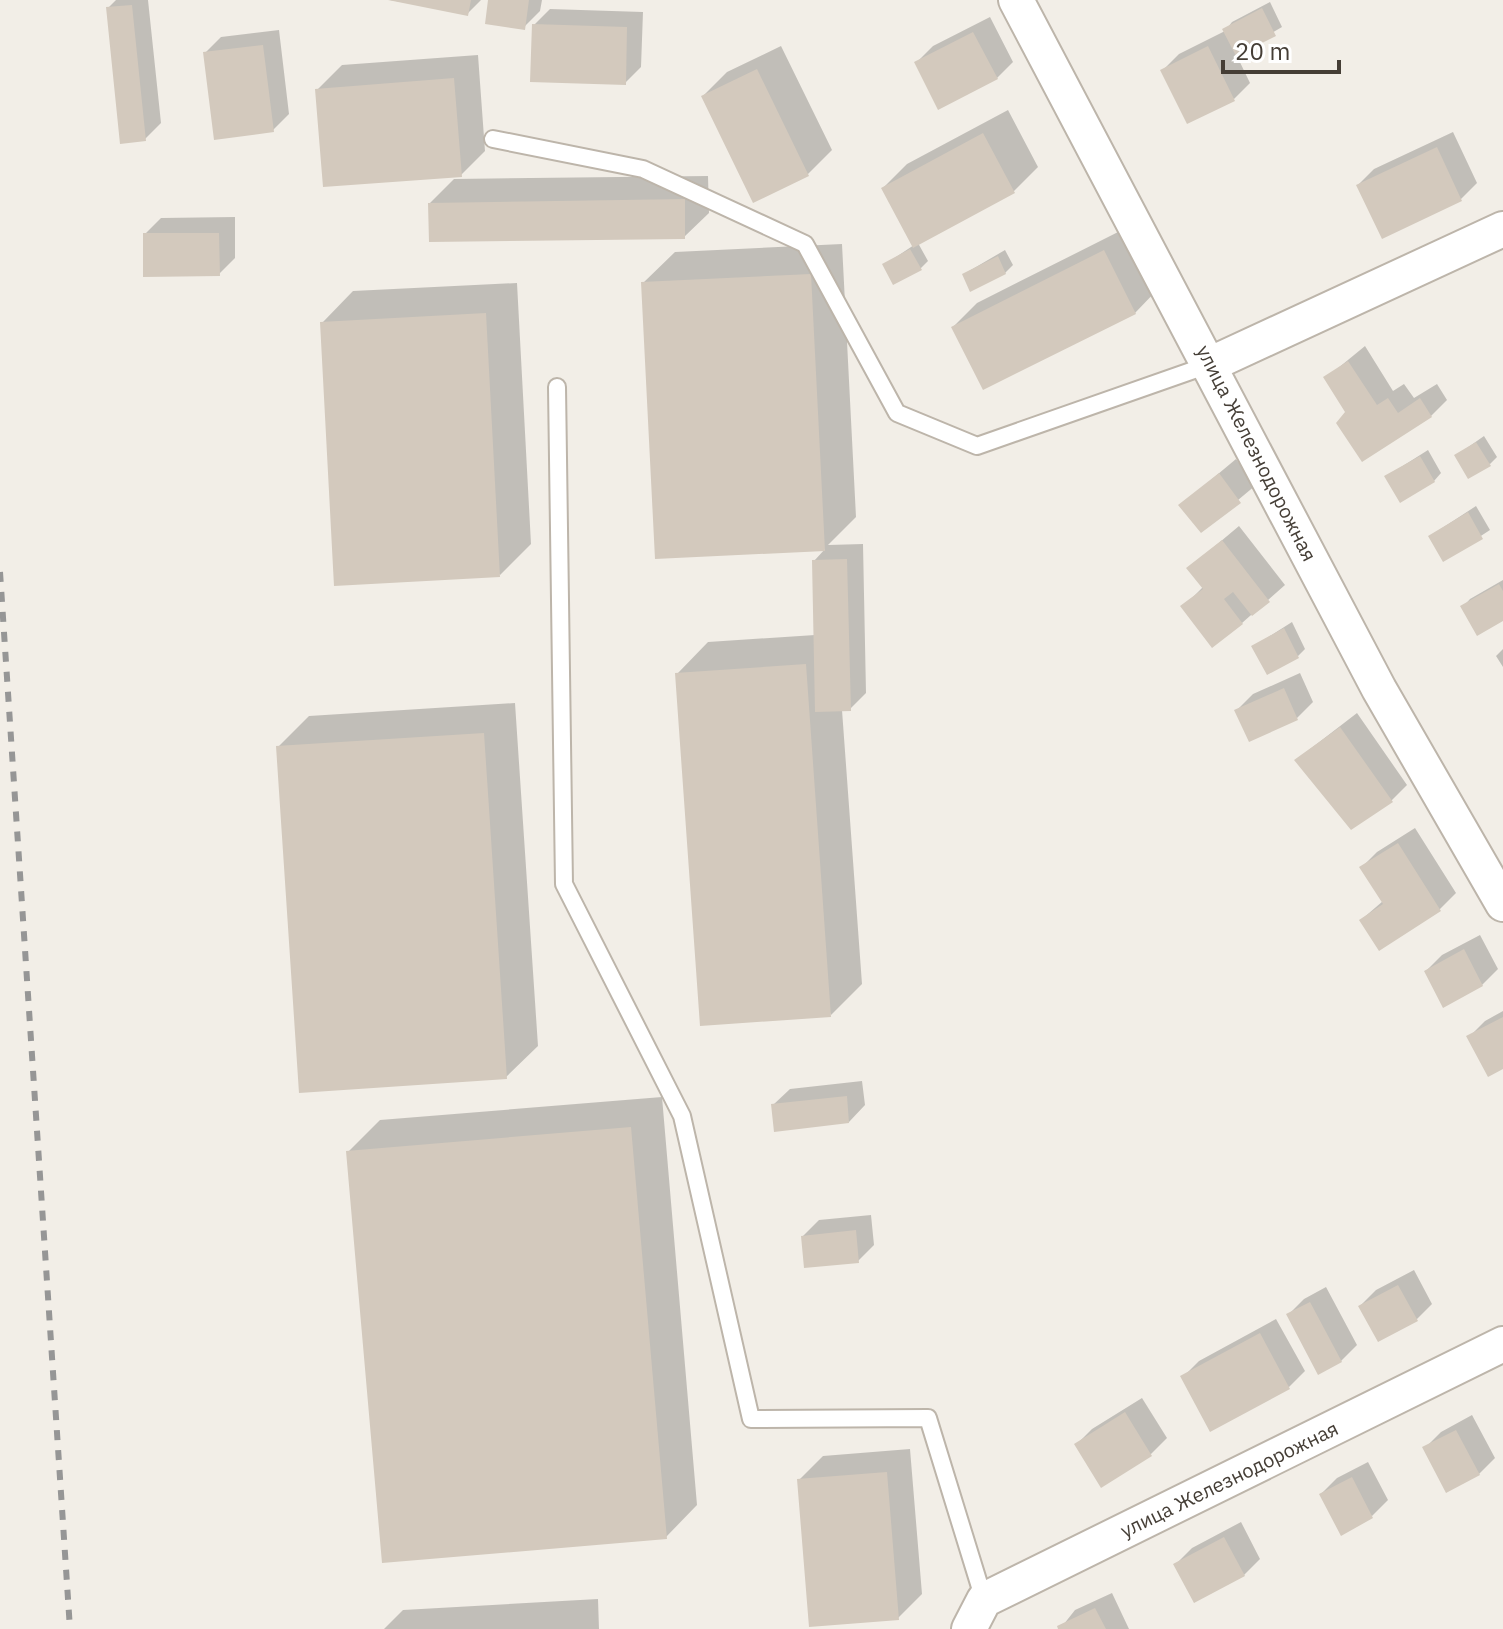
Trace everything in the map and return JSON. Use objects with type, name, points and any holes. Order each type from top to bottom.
[{"type":"street","name":"улица Железнодорожная","points":[[1016,0],[1211,364],[1379,689],[1503,904]]},
{"type":"street","points":[[1211,364],[1503,229]]},
{"type":"street","name":"улица Железнодорожная","points":[[976,1615],[1503,1344]]},
{"type":"lane","points":[[493,139],[643,169],[805,244],[897,413],[977,446],[1211,364]]},
{"type":"lane","points":[[557,387],[564,884],[682,1116],[751,1419],[928,1418],[976,1615]]},
{"type":"building","points":[[388,0],[471,0],[468,16]]},
{"type":"building","points":[[488,0],[529,0],[525,30],[485,24]]},
{"type":"building","points":[[132,5],[146,141],[120,144],[106,7]]},
{"type":"building","points":[[1262,8],[1276,36],[1236,56],[1222,29]]},
{"type":"building","points":[[532,24],[627,27],[626,85],[530,82]]},
{"type":"building","points":[[973,32],[998,79],[938,110],[914,62]]},
{"type":"building","points":[[263,45],[274,132],[214,140],[203,52]]},
{"type":"building","points":[[1208,46],[1235,101],[1187,124],[1160,70]]},
{"type":"building","points":[[757,69],[809,176],[753,203],[701,96]]},
{"type":"building","points":[[454,78],[462,177],[323,187],[315,89]]},
{"type":"building","points":[[983,133],[1015,193],[913,248],[881,188]]},
{"type":"building","points":[[1437,147],[1462,201],[1382,239],[1356,185]]},
{"type":"building","points":[[685,199],[685,239],[429,242],[428,203]]},
{"type":"building","points":[[143,233],[219,233],[220,276],[143,277]]},
{"type":"building","points":[[910,249],[922,270],[893,285],[882,264]]},
{"type":"building","points":[[1104,250],[1136,314],[983,390],[951,327]]},
{"type":"building","points":[[998,256],[1006,274],[970,292],[962,274]]},
{"type":"building","points":[[811,274],[825,551],[655,559],[641,282]]},
{"type":"building","points":[[486,313],[500,577],[334,586],[320,322]]},
{"type":"building","points":[[1348,361],[1377,405],[1388,398],[1398,413],[1420,398],[1432,417],[1362,462],[1336,423],[1345,412],[1323,377]]},
{"type":"building","points":[[1476,442],[1491,466],[1468,479],[1454,455]]},
{"type":"building","points":[[1420,456],[1435,482],[1400,503],[1384,476]]},
{"type":"building","points":[[1219,473],[1241,503],[1201,533],[1178,505]]},
{"type":"building","points":[[1468,512],[1483,539],[1443,562],[1428,536]]},
{"type":"building","points":[[1222,540],[1270,602],[1252,616],[1233,592],[1224,599],[1243,624],[1212,648],[1180,606],[1203,589],[1186,568]]},
{"type":"building","points":[[847,559],[851,711],[815,712],[812,560]]},
{"type":"building","points":[[1499,584],[1503,591],[1503,621],[1477,636],[1460,606]]},
{"type":"building","points":[[1284,628],[1299,658],[1267,675],[1251,646]]},
{"type":"building","points":[[806,664],[831,1017],[700,1026],[675,673]]},
{"type":"building","points":[[1284,688],[1298,720],[1249,742],[1234,710]]},
{"type":"building","points":[[1340,727],[1393,802],[1351,830],[1294,760]]},
{"type":"building","points":[[484,733],[507,1079],[299,1093],[276,746]]},
{"type":"building","points":[[1398,843],[1441,911],[1379,951],[1359,920],[1383,904],[1359,867]]},
{"type":"building","points":[[1464,949],[1483,986],[1443,1008],[1424,971]]},
{"type":"building","points":[[1503,1017],[1503,1069],[1488,1077],[1466,1036]]},
{"type":"building","points":[[847,1096],[849,1123],[774,1132],[771,1104]]},
{"type":"building","points":[[631,1127],[667,1539],[382,1563],[346,1151]]},
{"type":"building","points":[[856,1230],[859,1263],[804,1268],[801,1236]]},
{"type":"building","points":[[1398,1285],[1418,1321],[1378,1342],[1358,1306]]},
{"type":"building","points":[[1310,1302],[1342,1362],[1318,1375],[1286,1314]]},
{"type":"building","points":[[1260,1333],[1290,1389],[1210,1432],[1180,1376]]},
{"type":"building","points":[[1125,1412],[1152,1456],[1101,1488],[1074,1444]]},
{"type":"building","points":[[1456,1430],[1480,1475],[1446,1493],[1422,1447]]},
{"type":"building","points":[[887,1472],[899,1620],[809,1627],[797,1479]]},
{"type":"building","points":[[1352,1477],[1373,1518],[1341,1536],[1319,1494]]},
{"type":"building","points":[[1224,1537],[1245,1576],[1194,1603],[1173,1564]]},
{"type":"building","points":[[1095,1608],[1106,1629],[1058,1629],[1057,1626]]},
{"type":"railway","points":[[0,572],[70,1629]]}]
